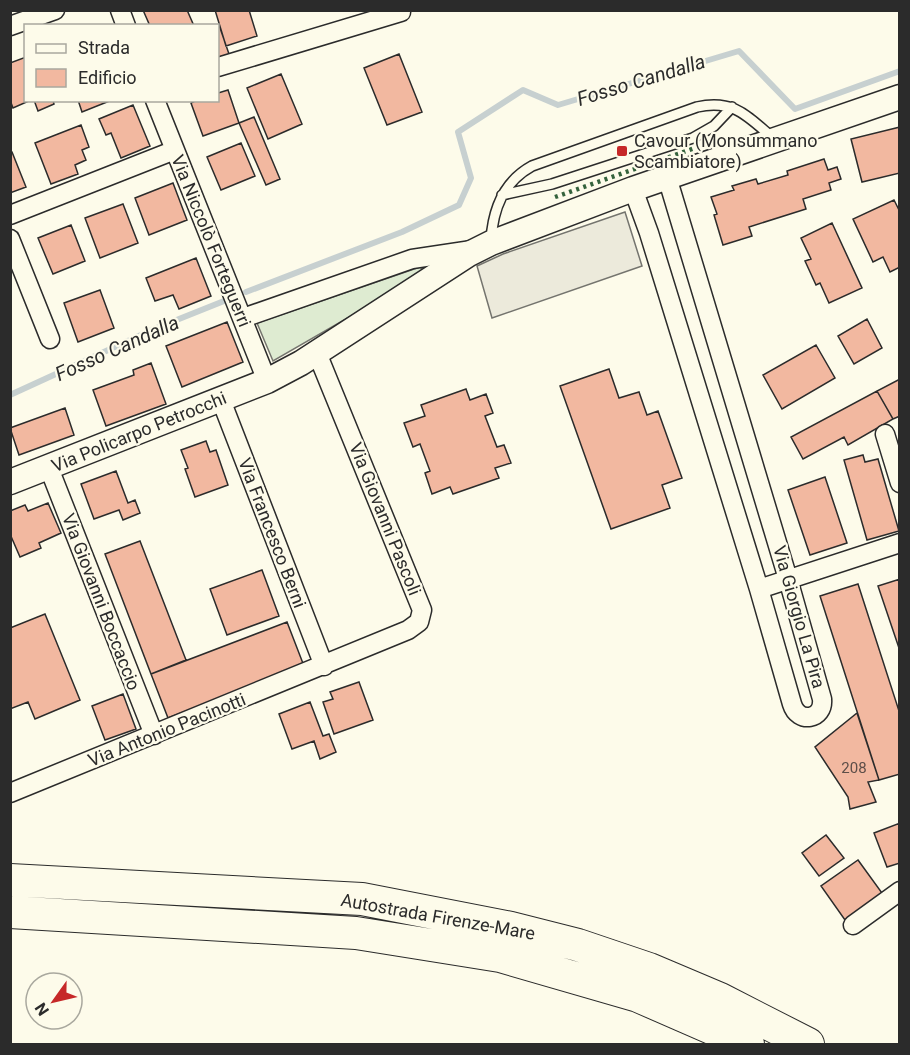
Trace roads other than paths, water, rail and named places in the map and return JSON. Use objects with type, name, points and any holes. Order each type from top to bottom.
[{"type":"highway","name":"Autostrada Firenze-Mare","points":[[10,880],[362,899],[511,927],[578,945],[649,969],[720,999],[808,1044]]},
{"type":"highway","name":"Autostrada Firenze-Mare","points":[[10,912],[356,933],[500,956],[638,996],[748,1044]]},
{"type":"main road","name":"Via Policarpo Petrocchi","points":[[10,482],[267,381],[317,353],[485,246],[633,189],[900,97]]},
{"type":"street","points":[[10,26],[55,10]]},
{"type":"street","points":[[219,67],[401,12],[400,10]]},
{"type":"street","name":"Via Niccolò Forteguerri","points":[[156,102],[267,381]]},
{"type":"street","points":[[10,215],[175,150]]},
{"type":"street","name":"Via Giorgio La Pira","points":[[633,189],[649,233],[759,589],[793,709],[805,718],[815,716],[821,709],[822,699],[667,177]]},
{"type":"street","points":[[10,239],[50,339]]},
{"type":"street","points":[[243,318],[412,260],[485,246]]},
{"type":"street","name":"Via Giovanni Pascoli","points":[[317,353],[422,610],[419,622],[408,630],[324,666]]},
{"type":"street","name":"Via Francesco Berni","points":[[221,400],[324,666]]},
{"type":"street","points":[[885,434],[900,483]]},
{"type":"street","name":"Via Giovanni Boccaccio","points":[[49,468],[154,735]]},
{"type":"street","points":[[759,589],[900,543]]},
{"type":"street","name":"Via Antonio Pacinotti","points":[[10,793],[324,666]]},
{"type":"street","points":[[853,926],[900,891]]},
{"type":"lane","points":[[485,246],[502,195],[520,174],[532,166],[710,104],[732,107],[742,112],[775,140]]},
{"type":"lane","points":[[502,195],[552,184],[693,138],[714,126],[732,107]]},
{"type":"waterway","name":"Fosso Candalla","points":[[246,292],[402,232],[459,205],[471,178],[458,132],[523,90],[558,105],[739,51],[795,109],[900,71]]},
{"type":"waterway","name":"Fosso Candalla","points":[[10,395],[154,329],[224,301]]},
{"type":"place","name":"Cavour (Monsummano Scambiatore)","points":[[622,151]]}]
